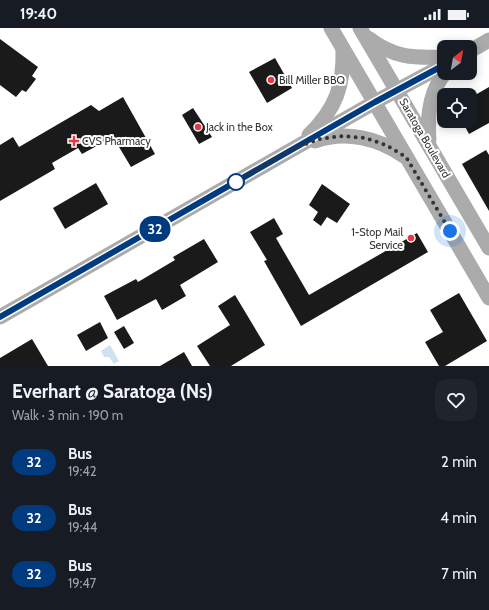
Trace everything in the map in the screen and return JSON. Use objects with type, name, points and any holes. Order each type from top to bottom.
[{"type":"main road","points":[[331,28],[489,298]]},
{"type":"main road","points":[[362,31],[388,51],[404,57],[437,58]]},
{"type":"main road","name":"Saratoga Boulevard","points":[[362,31],[489,248]]},
{"type":"main road","points":[[477,47],[489,40]]},
{"type":"main road","points":[[295,148],[324,118],[336,100],[342,82],[343,48]]},
{"type":"main road","points":[[0,317],[375,102],[437,69]]},
{"type":"main road","points":[[429,145],[427,122],[431,100],[439,80]]},
{"type":"main road","points":[[295,148],[319,139],[343,136],[365,138],[386,145],[406,157]]},
{"type":"water","points":[[110,345],[119,361],[114,364],[109,357],[104,357],[101,351]]},
{"type":"building","points":[[0,39],[38,67],[32,76],[36,79],[26,92],[22,90],[16,97],[0,85]]},
{"type":"building","name":"Bill Miller BBQ","points":[[275,58],[292,88],[267,103],[249,72]]},
{"type":"building","points":[[489,87],[489,123],[469,134],[466,128],[477,128],[477,94]]},
{"type":"building","points":[[123,97],[155,154],[131,167],[113,137],[82,154],[78,148],[52,163],[55,169],[0,201],[0,145],[13,137],[19,147],[91,105],[99,111]]},
{"type":"building","name":"Jack in the Box","points":[[193,108],[212,137],[199,144],[182,115]]},
{"type":"building","points":[[486,150],[489,155],[489,211],[462,164]]},
{"type":"building","points":[[96,183],[108,204],[65,229],[53,208]]},
{"type":"building","points":[[322,184],[350,204],[337,223],[327,217],[321,226],[313,220],[318,212],[309,205]]},
{"type":"building","points":[[274,218],[283,234],[276,238],[309,295],[417,233],[428,252],[301,326],[264,261],[267,260],[250,232]]},
{"type":"building","points":[[204,239],[218,262],[180,285],[186,296],[162,310],[156,299],[117,320],[104,296],[136,279],[138,282],[175,260],[173,257]]},
{"type":"building","points":[[459,293],[487,341],[445,366],[439,366],[425,342],[443,332],[430,310]]},
{"type":"building","points":[[235,295],[265,345],[231,366],[210,366],[197,346],[230,325],[218,306]]},
{"type":"building","points":[[100,322],[108,338],[86,351],[77,335]]},
{"type":"building","points":[[124,326],[134,343],[124,349],[114,332]]},
{"type":"building","points":[[32,339],[48,366],[0,366],[0,358]]},
{"type":"building","points":[[184,352],[192,366],[160,366]]},
{"type":"bus line","name":"32","points":[[0,317],[200,204],[375,102],[437,69]]},
{"type":"place","name":"Bill Miller BBQ","points":[[271,80]]},
{"type":"place","name":"Jack in the Box","points":[[198,127]]},
{"type":"place","name":"CVS Pharmacy","points":[[74,141]]},
{"type":"place","name":"1-Stop Mail Service","points":[[411,238]]},
{"type":"route","points":[[236,182],[230,185],[295,148],[319,139],[343,136],[365,138],[386,145],[406,157],[450,231]]}]
